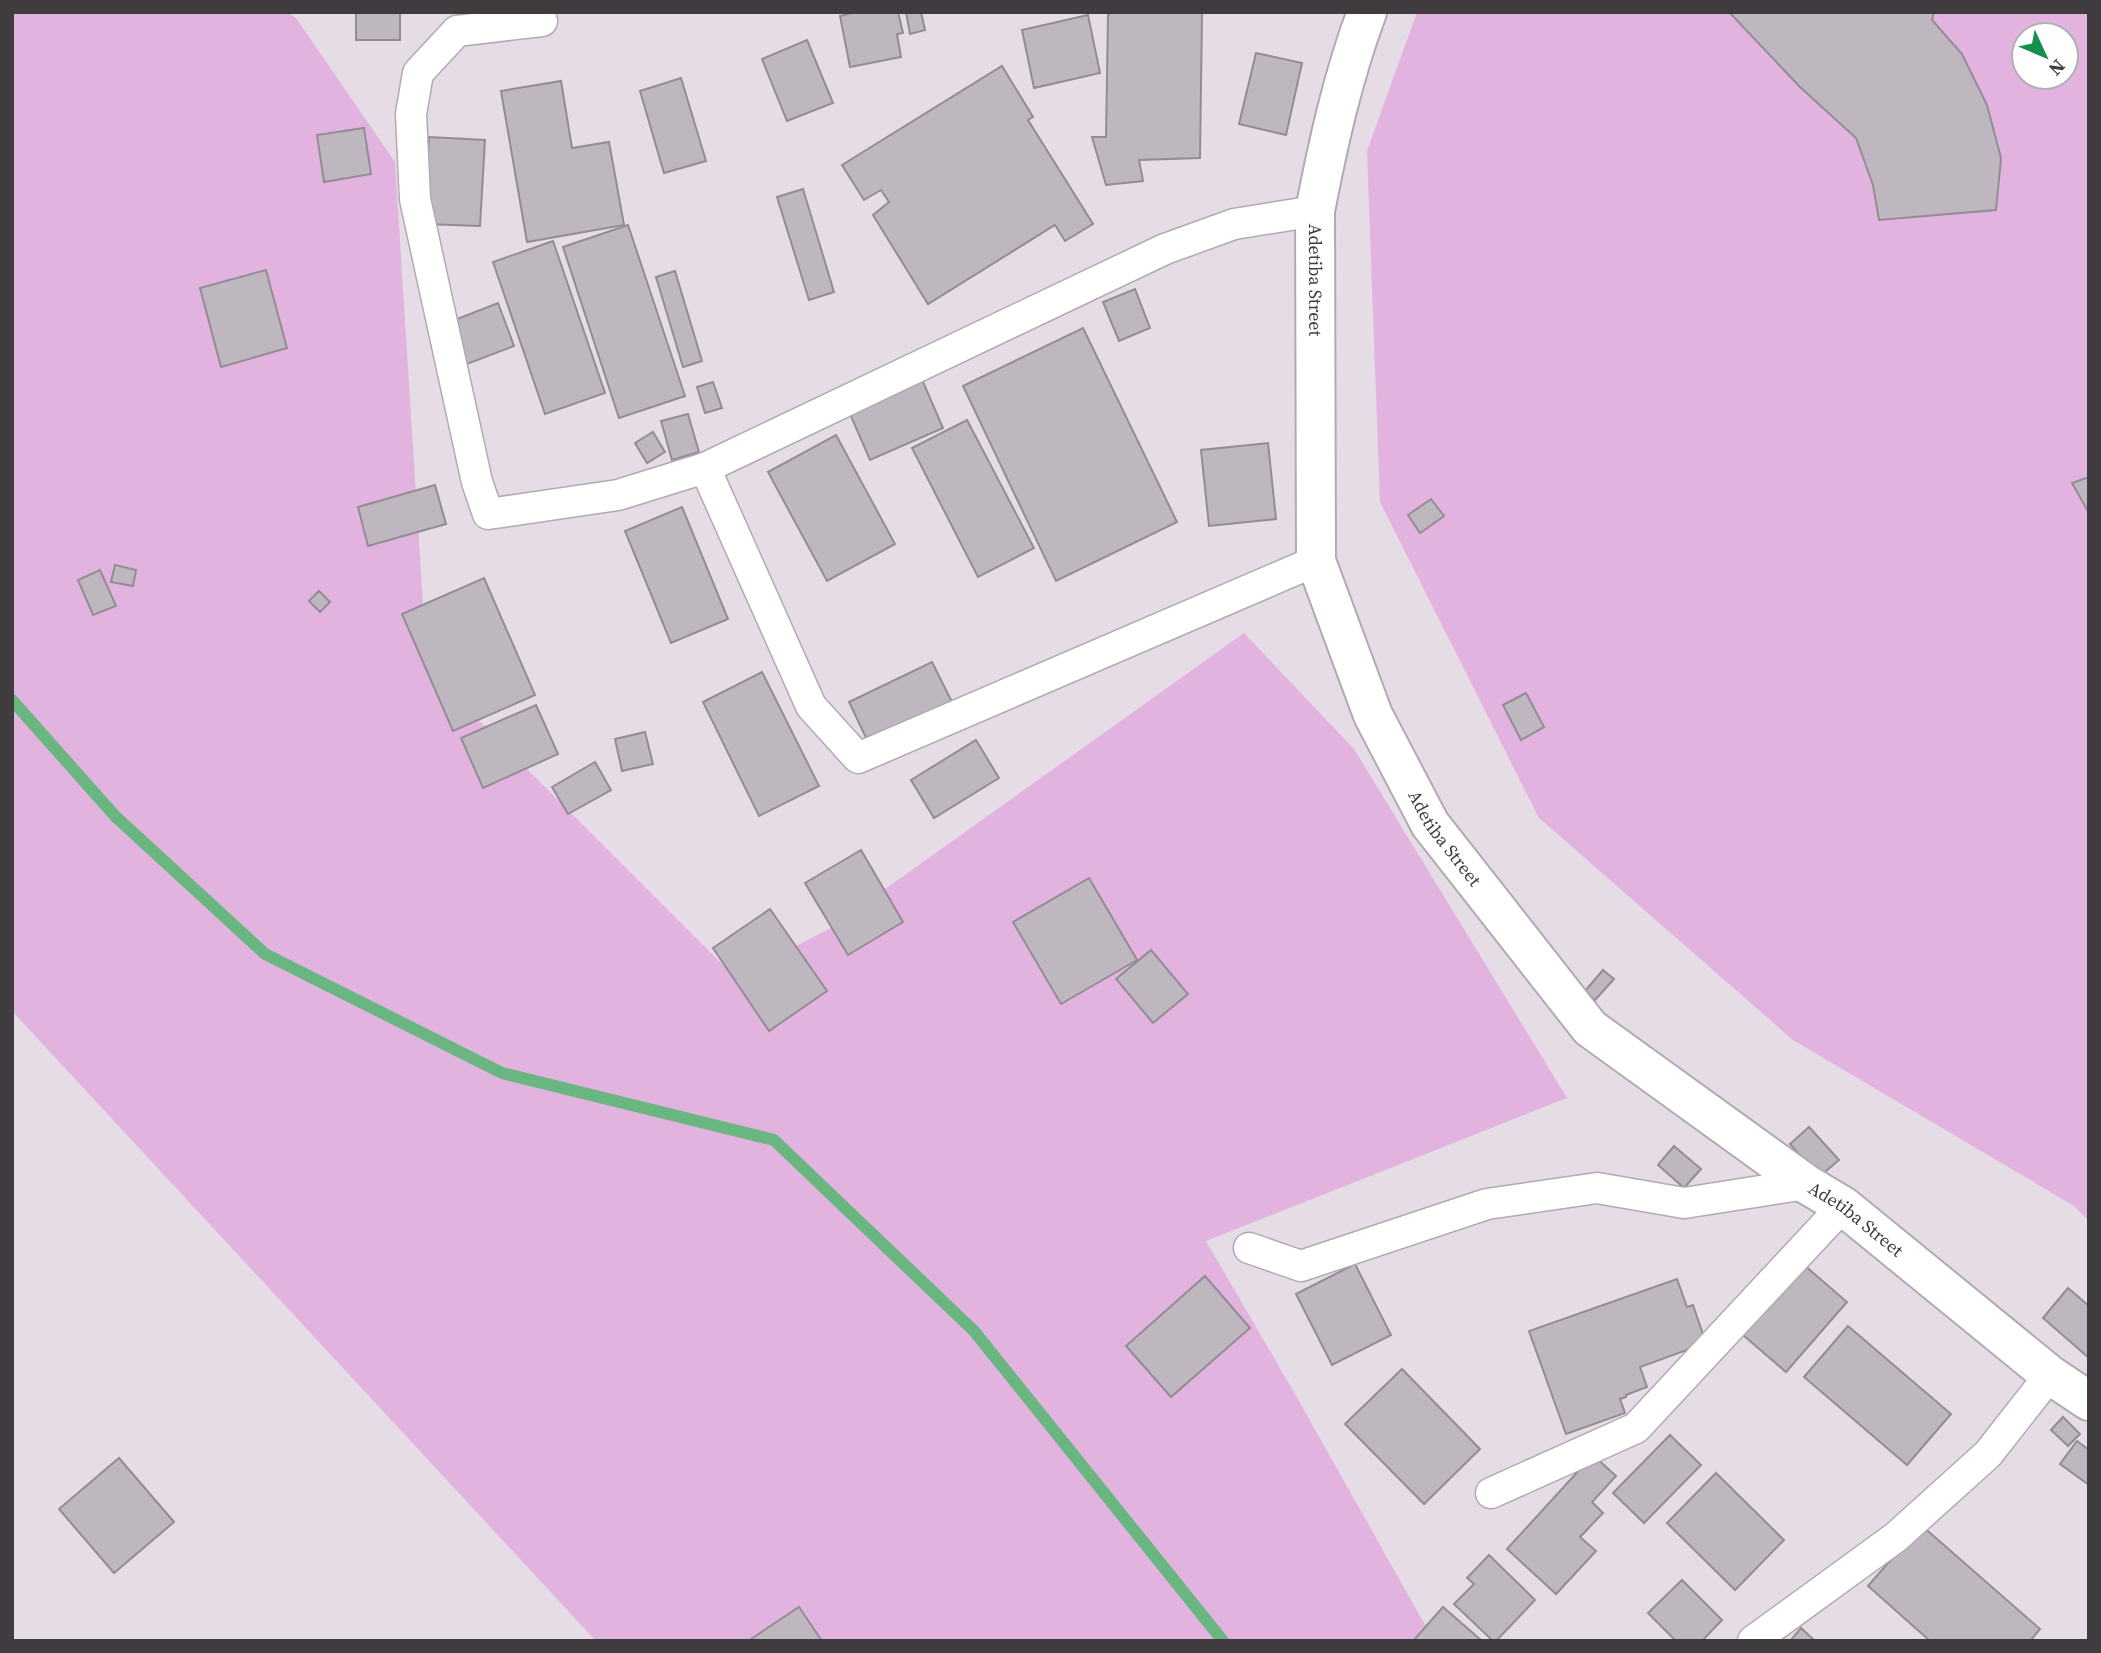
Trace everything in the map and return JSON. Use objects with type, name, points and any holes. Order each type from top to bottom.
[{"type":"street","name":"Adetiba Street","points":[[1367,12],[1352,51],[1315,211],[1316,561],[1373,715],[1430,824],[1590,1028],[1806,1184],[1843,1206],[2050,1375],[2089,1401]]},
{"type":"street","points":[[542,21],[457,31],[418,73],[411,114],[415,198],[477,482],[488,514],[618,495],[705,468],[1165,249],[1234,224],[1315,211]]},
{"type":"street","points":[[705,468],[811,706],[858,758],[1316,561]]},
{"type":"street","points":[[1249,1248],[1301,1266],[1487,1204],[1597,1188],[1684,1203],[1806,1184]]},
{"type":"street","points":[[1491,1493],[1636,1428],[1843,1206]]},
{"type":"street","points":[[1753,1641],[1896,1537],[1988,1454],[2050,1375]]},
{"type":"shaded area","points":[[12,12],[287,12],[296,18],[395,162],[427,669],[735,977],[829,929],[1244,633],[1354,749],[1567,1098],[1206,1241],[1434,1641],[596,1641],[12,1011]]},
{"type":"shaded area","points":[[1417,12],[2089,12],[2089,1221],[2074,1206],[1793,1040],[1539,818],[1380,502],[1367,151]]},
{"type":"building","points":[[356,12],[400,12],[400,40],[356,40]]},
{"type":"building","points":[[856,12],[898,12],[903,33],[897,34],[901,57],[850,67],[840,16]]},
{"type":"building","points":[[906,12],[921,12],[925,30],[910,34]]},
{"type":"building","points":[[1112,12],[1202,14],[1200,158],[1139,160],[1143,181],[1106,185],[1092,137],[1106,137],[1108,15]]},
{"type":"building","points":[[1729,12],[1934,12],[1932,20],[1962,54],[1987,105],[2001,158],[1996,210],[1879,220],[1873,185],[1856,138],[1800,87]]},
{"type":"building","points":[[1088,15],[1100,73],[1034,88],[1022,30]]},
{"type":"building","points":[[807,40],[833,103],[787,121],[762,59]]},
{"type":"building","points":[[1256,53],[1302,63],[1286,135],[1239,124]]},
{"type":"building","points":[[1002,66],[1033,117],[1028,120],[1093,224],[1065,241],[1055,225],[928,304],[873,215],[889,202],[881,190],[864,200],[842,165]]},
{"type":"building","points":[[681,78],[706,161],[664,173],[640,91]]},
{"type":"building","points":[[561,81],[572,148],[609,142],[624,225],[527,242],[501,91]]},
{"type":"building","points":[[364,128],[371,174],[324,182],[317,135]]},
{"type":"building","points":[[429,137],[485,140],[480,226],[424,224]]},
{"type":"building","points":[[803,189],[834,292],[809,300],[777,197]]},
{"type":"building","points":[[628,225],[685,396],[619,418],[563,247]]},
{"type":"building","points":[[553,241],[605,393],[545,414],[493,262]]},
{"type":"building","points":[[266,270],[287,348],[221,367],[200,288]]},
{"type":"building","points":[[675,271],[702,361],[683,367],[656,277]]},
{"type":"building","points":[[1135,289],[1150,328],[1119,341],[1103,302]]},
{"type":"building","points":[[498,303],[514,346],[467,364],[452,321]]},
{"type":"building","points":[[1083,328],[1177,522],[1056,581],[963,386]]},
{"type":"building","points":[[920,375],[943,428],[870,460],[847,407]]},
{"type":"building","points":[[713,382],[722,408],[705,413],[697,387]]},
{"type":"building","points":[[688,414],[699,452],[672,460],[661,421]]},
{"type":"building","points":[[967,420],[1034,548],[978,577],[912,448]]},
{"type":"building","points":[[653,432],[665,452],[647,463],[635,443]]},
{"type":"building","points":[[836,435],[895,544],[827,581],[768,472]]},
{"type":"building","points":[[1268,443],[1276,519],[1209,526],[1201,450]]},
{"type":"building","points":[[2089,477],[2089,513],[2072,483]]},
{"type":"building","points":[[435,485],[446,524],[368,546],[358,507]]},
{"type":"building","points":[[1431,499],[1444,516],[1420,533],[1408,515]]},
{"type":"building","points":[[682,507],[728,619],[671,643],[625,531]]},
{"type":"building","points":[[115,565],[136,570],[133,586],[111,582]]},
{"type":"building","points":[[100,570],[116,606],[93,615],[78,580]]},
{"type":"building","points":[[484,578],[535,695],[453,731],[402,614]]},
{"type":"building","points":[[319,591],[330,602],[320,612],[309,601]]},
{"type":"building","points":[[932,662],[952,702],[868,742],[849,702]]},
{"type":"building","points":[[762,672],[819,786],[759,816],[703,702]]},
{"type":"building","points":[[1526,693],[1544,727],[1521,740],[1503,705]]},
{"type":"building","points":[[536,705],[558,754],[483,788],[461,738]]},
{"type":"building","points":[[645,732],[653,764],[622,771],[615,739]]},
{"type":"building","points":[[976,740],[999,778],[934,818],[911,780]]},
{"type":"building","points":[[595,762],[611,790],[568,814],[552,787]]},
{"type":"building","points":[[861,850],[903,922],[848,955],[805,883]]},
{"type":"building","points":[[1089,878],[1137,960],[1061,1004],[1013,922]]},
{"type":"building","points":[[770,909],[827,991],[769,1031],[713,948]]},
{"type":"building","points":[[1151,950],[1188,994],[1153,1023],[1116,979]]},
{"type":"building","points":[[1603,970],[1614,979],[1595,1000],[1585,991]]},
{"type":"building","points":[[1809,1127],[1839,1160],[1819,1177],[1790,1144]]},
{"type":"building","points":[[1674,1146],[1701,1169],[1684,1188],[1658,1165]]},
{"type":"building","points":[[1355,1264],[1391,1335],[1332,1365],[1296,1294]]},
{"type":"building","points":[[1804,1265],[1847,1302],[1786,1372],[1743,1335]]},
{"type":"building","points":[[1205,1276],[1250,1328],[1171,1397],[1126,1346]]},
{"type":"building","points":[[1677,1279],[1687,1307],[1693,1305],[1706,1343],[1640,1367],[1647,1387],[1620,1399],[1625,1413],[1566,1434],[1529,1331]]},
{"type":"building","points":[[2068,1288],[2089,1306],[2089,1358],[2043,1318]]},
{"type":"building","points":[[1848,1326],[1951,1414],[1907,1465],[1804,1377]]},
{"type":"building","points":[[1402,1369],[1480,1449],[1424,1504],[1345,1424]]},
{"type":"building","points":[[2063,1417],[2080,1434],[2068,1446],[2051,1430]]},
{"type":"building","points":[[1670,1435],[1701,1465],[1644,1523],[1613,1493]]},
{"type":"building","points":[[2077,1441],[2089,1450],[2089,1485],[2060,1464]]},
{"type":"building","points":[[1593,1455],[1616,1476],[1592,1502],[1603,1513],[1580,1537],[1596,1551],[1556,1594],[1507,1549]]},
{"type":"building","points":[[119,1458],[174,1522],[114,1573],[59,1509]]},
{"type":"building","points":[[1716,1473],[1784,1540],[1735,1590],[1667,1523]]},
{"type":"building","points":[[1921,1525],[2040,1629],[2030,1641],[1930,1641],[1868,1586]]},
{"type":"building","points":[[1489,1555],[1535,1600],[1496,1641],[1454,1604],[1474,1584],[1467,1578]]},
{"type":"building","points":[[1682,1580],[1722,1620],[1702,1641],[1676,1641],[1648,1613]]},
{"type":"building","points":[[799,1607],[822,1641],[748,1641]]},
{"type":"building","points":[[1443,1607],[1482,1641],[1413,1641]]},
{"type":"building","points":[[1801,1628],[1815,1641],[1790,1641]]},
{"type":"waterway","points":[[12,700],[115,816],[265,954],[502,1073],[774,1140],[974,1331],[1223,1641]]}]
